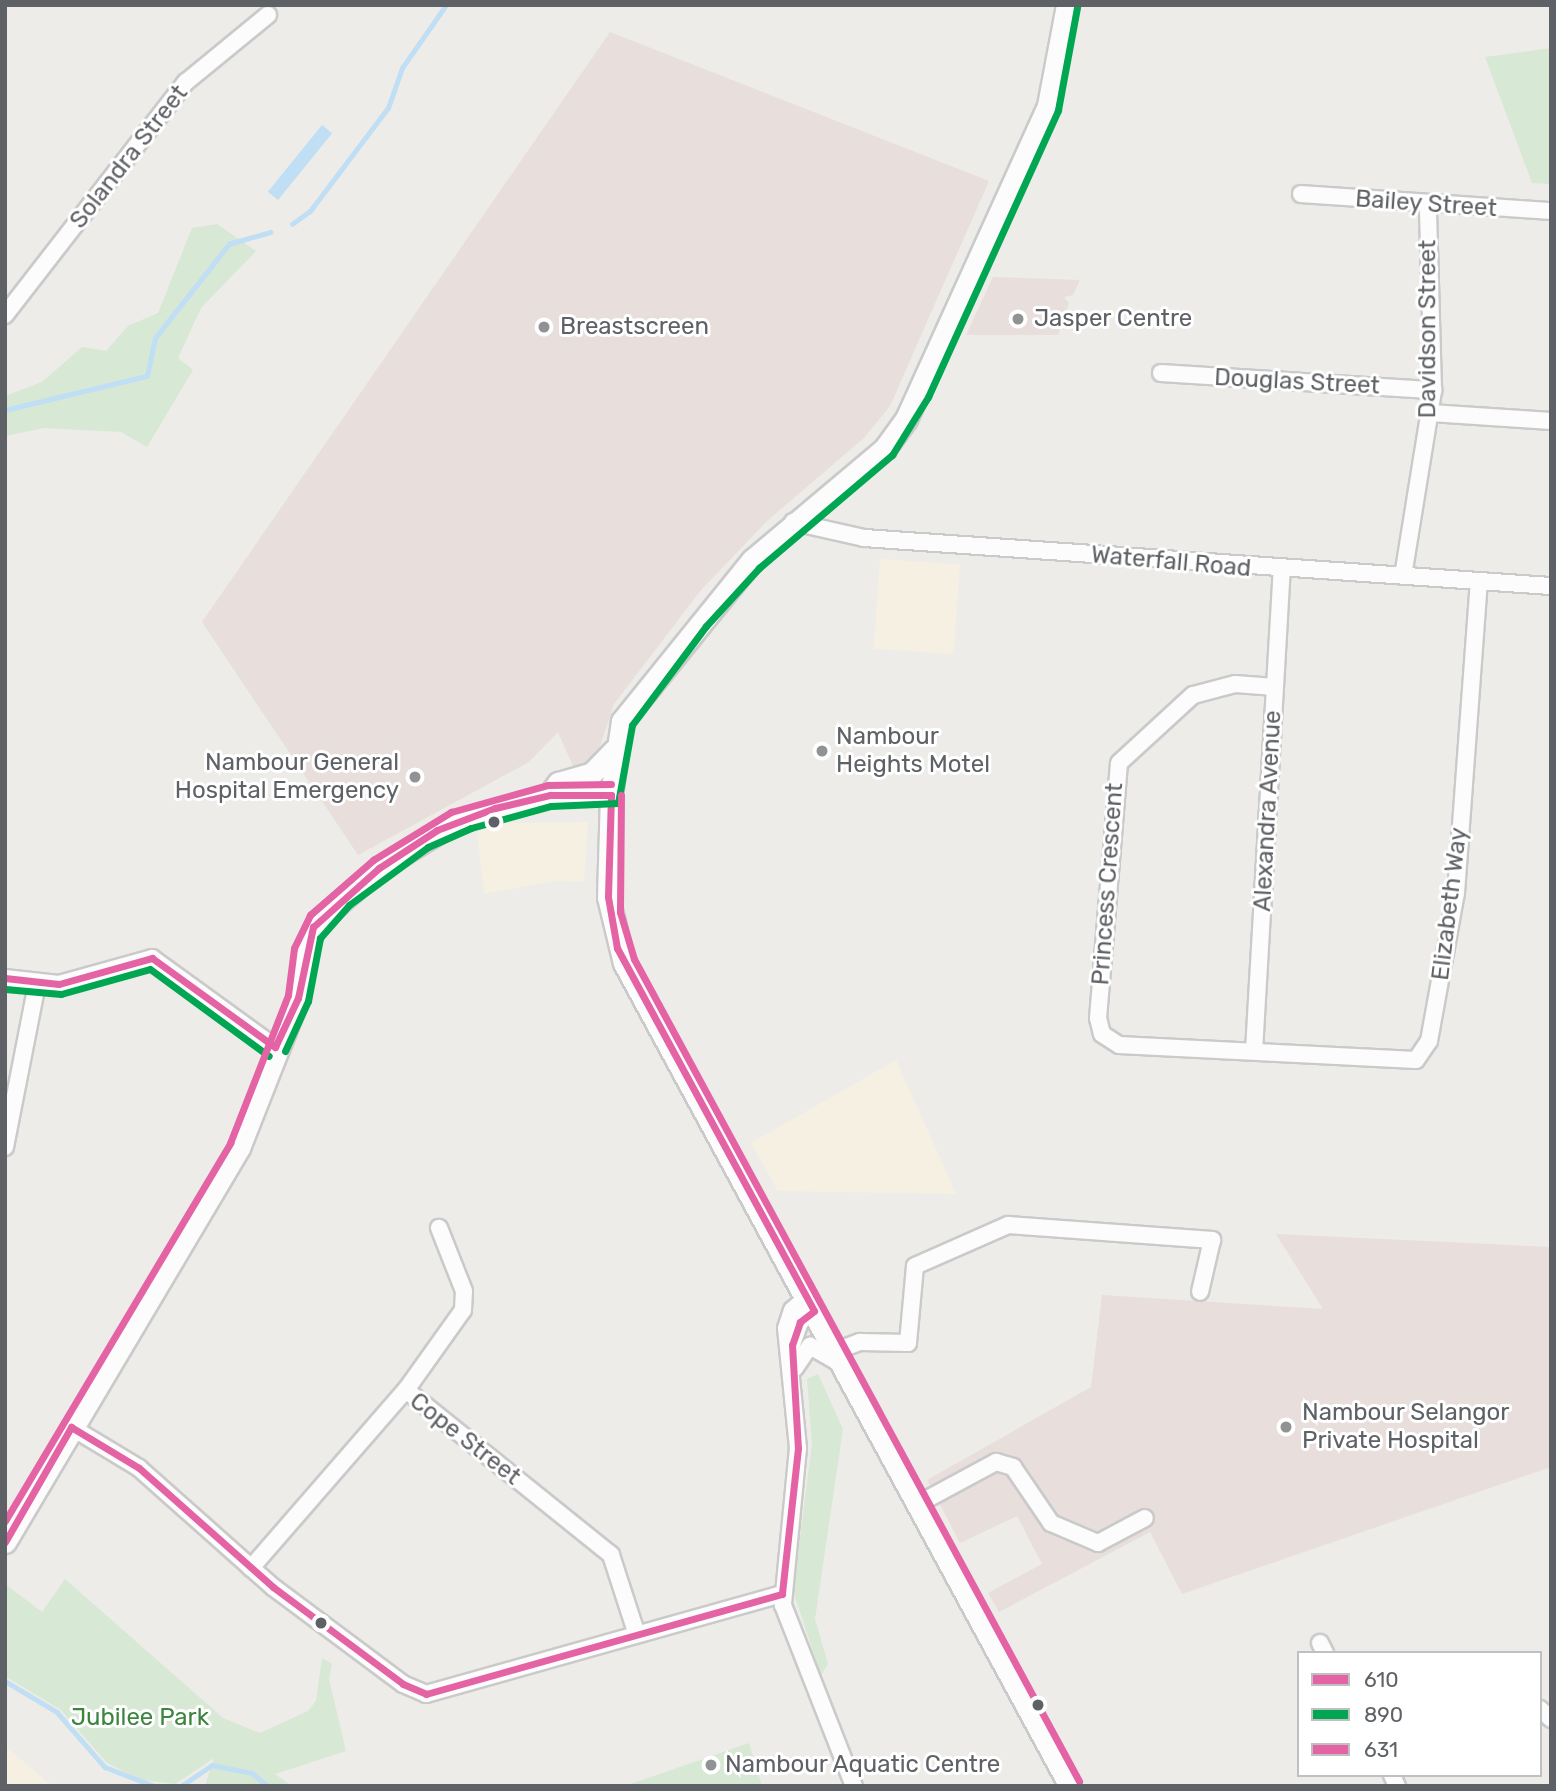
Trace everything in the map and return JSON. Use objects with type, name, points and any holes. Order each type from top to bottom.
[{"type":"main road","points":[[1067,5],[1048,106],[906,419],[884,449],[793,522],[709,605],[622,721],[614,750],[608,897],[617,948],[1070,1786]]},
{"type":"main road","points":[[550,795],[558,783],[592,773],[614,750]]},
{"type":"main road","points":[[5,1542],[71,1427],[221,1183],[275,1047],[298,998],[310,933],[342,897],[438,830],[550,795],[611,795]]},
{"type":"street","name":"Solandra Street","points":[[5,314],[186,82],[268,15]]},
{"type":"street","name":"Bailey Street","points":[[1301,194],[1428,206],[1551,211]]},
{"type":"street","name":"Davidson Street","points":[[1403,576],[1432,413],[1428,206]]},
{"type":"street","name":"Douglas Street","points":[[1161,373],[1433,390]]},
{"type":"street","points":[[1432,413],[1551,421]]},
{"type":"street","name":"Waterfall Road","points":[[793,522],[864,538],[1282,571],[1551,586]]},
{"type":"street","name":"Alexandra Avenue","points":[[1254,1051],[1282,571]]},
{"type":"street","name":"Elizabeth Way","points":[[1254,1051],[1392,1062],[1416,1060],[1429,1041],[1456,893],[1479,582]]},
{"type":"street","name":"Princess Crescent","points":[[1254,1051],[1119,1045],[1102,1034],[1098,1018],[1119,763],[1193,695],[1235,684],[1275,687]]},
{"type":"street","points":[[5,978],[37,984],[70,982],[152,958],[275,1047]]},
{"type":"street","points":[[5,1147],[37,984]]},
{"type":"street","points":[[794,1369],[802,1352],[814,1346],[841,1360],[854,1343],[908,1343],[915,1266],[1008,1225],[1212,1240],[1200,1292]]},
{"type":"street","points":[[406,1390],[463,1310],[464,1291],[439,1228]]},
{"type":"street","points":[[810,1305],[800,1322],[792,1345],[797,1460],[782,1594],[785,1614],[855,1786]]},
{"type":"street","name":"Cope Street","points":[[251,1568],[406,1390],[611,1555],[636,1632]]},
{"type":"street","points":[[71,1427],[139,1468],[251,1568],[403,1684],[426,1694],[636,1632],[782,1594]]},
{"type":"street","points":[[918,1503],[996,1462],[1013,1467],[1051,1523],[1098,1543],[1145,1518]]},
{"type":"shaded area","points":[[610,32],[989,181],[890,406],[864,438],[767,521],[701,590],[614,704],[592,770],[576,773],[558,732],[529,762],[358,855],[202,622]]},
{"type":"shaded area","name":"Jasper Centre","points":[[993,277],[1080,280],[1073,295],[1064,297],[1069,303],[1058,335],[966,335]]},
{"type":"shaded area","points":[[880,559],[960,565],[954,654],[874,649]]},
{"type":"shaded area","points":[[588,822],[584,882],[553,881],[484,894],[477,831],[509,823]]},
{"type":"shaded area","points":[[896,1060],[956,1194],[778,1191],[751,1143]]},
{"type":"shaded area","name":"Nambour Selangor Private Hospital","points":[[1276,1234],[1551,1247],[1551,1467],[1182,1594],[1150,1532],[999,1612],[988,1593],[1042,1564],[1017,1516],[960,1543],[927,1480],[1091,1387],[1102,1295],[1323,1309]]},
{"type":"shaded area","points":[[5,1746],[52,1786],[5,1786]]},
{"type":"green space","points":[[1551,48],[1551,184],[1532,183],[1485,57]]},
{"type":"green space","points":[[217,224],[256,251],[201,308],[178,358],[193,370],[147,447],[121,432],[44,428],[5,436],[5,396],[42,382],[82,347],[106,351],[128,326],[158,313],[192,228]]},
{"type":"green space","points":[[818,1374],[843,1429],[815,1619],[828,1664],[821,1675],[793,1591],[812,1444],[807,1379]]},
{"type":"green space","name":"Jubilee Park","points":[[65,1579],[223,1718],[260,1733],[308,1711],[316,1701],[322,1658],[332,1664],[329,1679],[346,1751],[275,1774],[292,1786],[205,1786],[214,1758],[175,1784],[141,1780],[107,1763],[61,1710],[5,1676],[5,1584],[42,1612]]},
{"type":"green space","name":"Nambour Aquatic Centre","points":[[749,1743],[762,1786],[625,1786]]},
{"type":"water","points":[[322,125],[332,133],[278,200],[268,192]]},
{"type":"waterway","points":[[292,224],[310,211],[388,108],[402,68],[446,5]]},
{"type":"waterway","points":[[5,410],[147,376],[155,338],[229,244],[270,232]]},
{"type":"waterway","points":[[5,1681],[57,1712],[105,1767],[154,1786]]},
{"type":"waterway","points":[[181,1786],[212,1765],[252,1773],[268,1786]]},
{"type":"transit line","name":"890","points":[[285,1051],[308,1001],[320,938],[349,905],[428,847],[471,828],[551,806],[618,803],[632,725],[706,626],[759,568],[892,455],[928,397],[1058,110],[1077,7]]},
{"type":"transit line","name":"631","points":[[5,1521],[230,1143],[288,995],[294,948],[310,915],[373,860],[451,812],[548,785],[611,784]]},
{"type":"transit line","name":"610","points":[[275,1047],[298,998],[313,927],[379,868],[437,830],[495,808],[550,795],[611,795]]},
{"type":"transit line","name":"610","points":[[611,795],[608,897],[617,948],[814,1311],[800,1322],[792,1345],[798,1448],[782,1594]]},
{"type":"transit line","name":"631","points":[[621,795],[620,912],[634,959],[1079,1781]]},
{"type":"transit line","name":"610","points":[[5,978],[59,984],[152,958],[275,1047]]},
{"type":"transit line","name":"890","points":[[5,989],[61,994],[150,969],[269,1056]]},
{"type":"transit line","name":"610","points":[[71,1427],[139,1468],[273,1587],[403,1684],[426,1694],[782,1594]]},
{"type":"transit line","name":"610","points":[[5,1542],[71,1427]]},
{"type":"place","name":"Jasper Centre","points":[[1018,319]]},
{"type":"place","name":"Breastscreen","points":[[544,327]]},
{"type":"place","name":"Nambour Heights Motel","points":[[822,751]]},
{"type":"place","name":"Nambour General Hospital Emergency","points":[[415,777]]},
{"type":"place","name":"Nambour Selangor Private Hospital","points":[[1286,1427]]},
{"type":"place","name":"Nambour Aquatic Centre","points":[[711,1765]]}]
